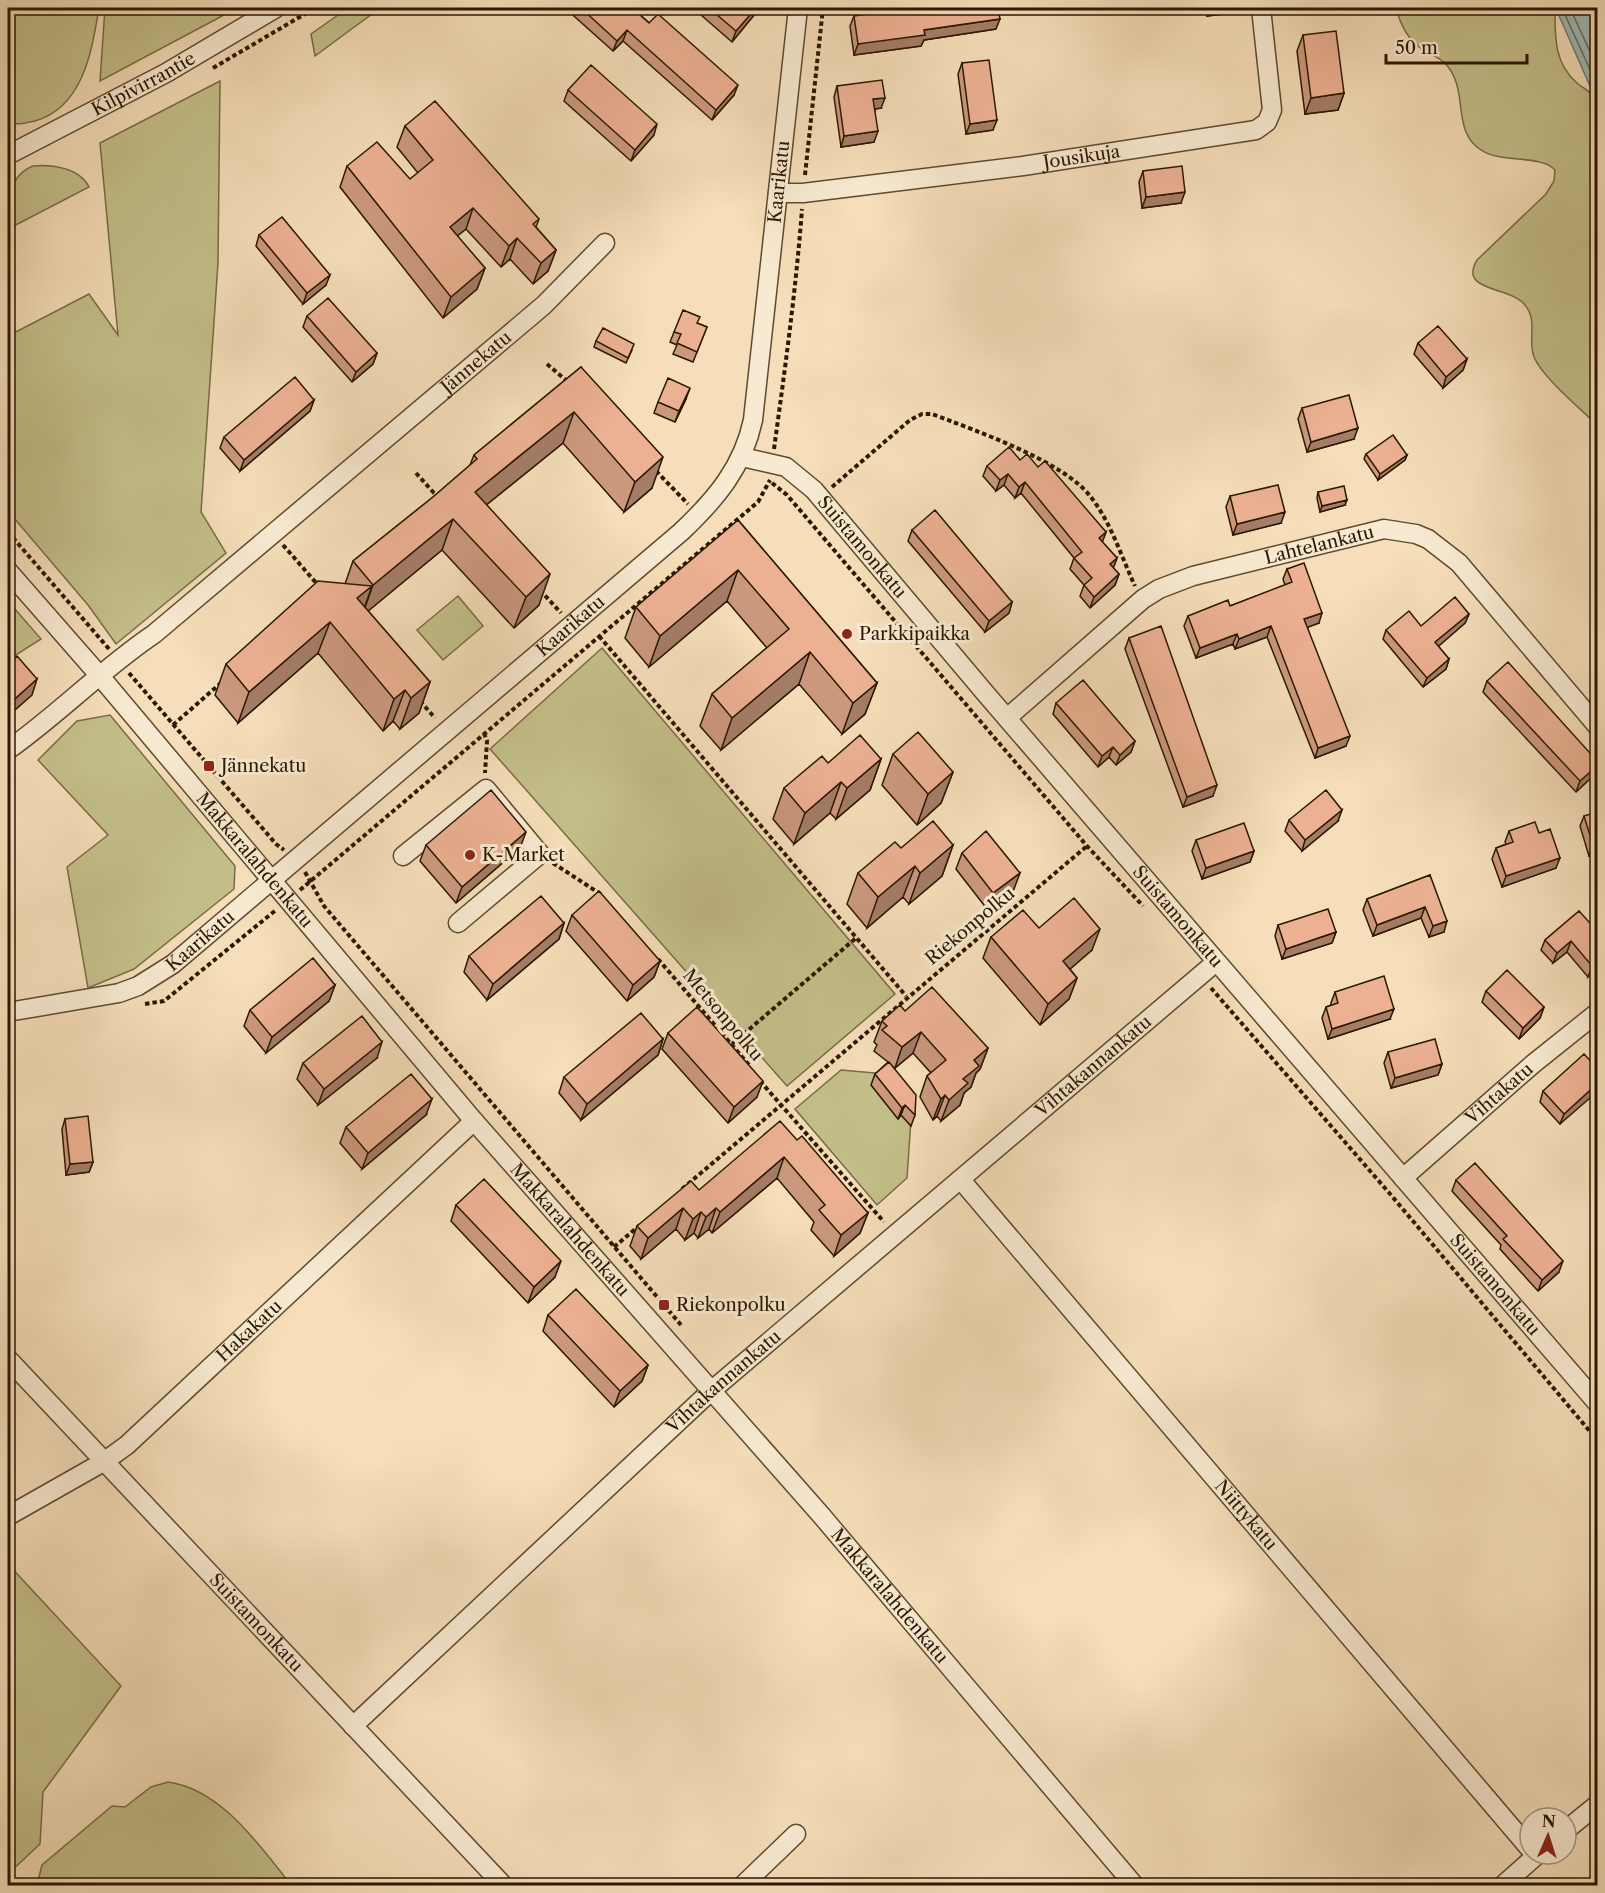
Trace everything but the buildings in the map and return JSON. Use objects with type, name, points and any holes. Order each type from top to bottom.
[{"type":"street","name":"Kilpivirrantie","points":[[8,155],[166,73],[276,8]]},
{"type":"street","name":"Kaarikatu","points":[[8,1012],[119,993],[138,986],[201,943],[698,516],[727,483],[742,457],[753,420],[798,8]]},
{"type":"street","name":"Jousikuja","points":[[778,193],[803,193],[1023,165],[1256,130],[1267,122],[1272,110],[1262,8]]},
{"type":"street","name":"Jännekatu","points":[[8,750],[41,727],[117,659],[154,634],[544,305],[604,243]]},
{"type":"street","name":"Suistamonkatu","points":[[742,457],[786,467],[803,479],[1598,1404]]},
{"type":"street","name":"Lahtelankatu","points":[[1007,718],[1143,599],[1159,589],[1193,576],[1384,529],[1416,534],[1428,539],[1459,563],[1598,727]]},
{"type":"street","name":"Makkaralahdenkatu","points":[[8,571],[99,675],[474,1121],[821,1515],[1135,1886]]},
{"type":"street","points":[[403,856],[486,789],[540,854],[458,923]]},
{"type":"street","name":"Vihtakannankatu","points":[[354,1726],[711,1391],[890,1230],[961,1180],[1216,962]]},
{"type":"street","name":"Vihtakatu","points":[[1403,1178],[1598,1012]]},
{"type":"street","name":"Hakakatu","points":[[8,1516],[105,1461],[128,1445],[474,1121]]},
{"type":"street","name":"Niittykatu","points":[[961,1180],[1518,1833]]},
{"type":"street","name":"Suistamonkatu","points":[[8,1359],[504,1886]]},
{"type":"street","points":[[1578,1820],[1598,1803]]},
{"type":"street","points":[[742,1886],[796,1834]]},
{"type":"street","points":[[1502,1886],[1522,1866]]},
{"type":"path","points":[[775,441],[787,342],[795,306],[803,193],[823,8]]},
{"type":"path","points":[[547,364],[571,385]]},
{"type":"path","points":[[820,498],[910,420],[922,414],[932,414],[1043,462],[1082,486],[1103,515],[1135,587],[1143,599]]},
{"type":"path","points":[[652,467],[698,516]]},
{"type":"path","points":[[416,473],[434,493],[443,496]]},
{"type":"path","points":[[770,481],[787,495],[1087,846],[1148,912]]},
{"type":"path","points":[[8,532],[276,844],[296,861],[311,879],[324,906],[684,1330]]},
{"type":"path","points":[[273,534],[325,593]]},
{"type":"path","points":[[536,585],[573,625]]},
{"type":"path","points":[[599,636],[906,996]]},
{"type":"path","points":[[173,725],[227,678]]},
{"type":"path","points":[[416,697],[447,732]]},
{"type":"path","points":[[484,733],[488,741],[484,770],[486,789]]},
{"type":"path","name":"Riekonpolku","points":[[681,1190],[906,996],[1087,846]]},
{"type":"path","points":[[540,854],[597,890],[605,899]]},
{"type":"path","points":[[732,1044],[856,938]]},
{"type":"path","name":"Metsonpolku","points":[[657,958],[752,1070]]},
{"type":"path","points":[[1199,976],[1383,1186],[1598,1441]]},
{"type":"path","name":"Metsonpolku","points":[[759,1079],[779,1105],[890,1230]]},
{"type":"path","points":[[597,1262],[645,1220]]},
{"type":"path","points":[[877,1232],[890,1230]]},
{"type":"shaded area","points":[[8,8],[99,8],[89,58],[75,90],[52,114],[25,123],[8,121]]},
{"type":"shaded area","points":[[105,8],[227,8],[226,14],[100,81]]},
{"type":"shaded area","points":[[348,8],[380,8],[315,56],[311,34]]},
{"type":"shaded area","points":[[1396,8],[1554,8],[1555,10],[1557,49],[1564,67],[1569,75],[1597,102],[1597,425],[1553,383],[1538,365],[1532,350],[1531,316],[1524,304],[1517,298],[1488,287],[1474,278],[1473,270],[1477,260],[1546,194],[1554,181],[1555,170],[1540,162],[1499,157],[1481,150],[1472,143],[1463,124],[1456,81],[1451,71],[1442,61],[1413,41],[1402,25]]},
{"type":"shaded area","points":[[220,81],[218,263],[201,512],[226,553],[116,644],[88,605],[8,511],[8,336],[89,294],[118,335],[100,143]]},
{"type":"shaded area","points":[[33,166],[48,166],[72,171],[79,175],[89,187],[8,229],[10,193],[13,184],[24,171]]},
{"type":"shaded area","points":[[458,596],[483,626],[443,660],[417,630]]},
{"type":"shaded area","points":[[8,601],[41,639],[8,660]]},
{"type":"shaded area","points":[[602,648],[895,994],[787,1086],[490,749]]},
{"type":"shaded area","points":[[110,715],[235,866],[234,889],[134,969],[88,988],[67,867],[108,835],[38,760],[77,721]]},
{"type":"shaded area","points":[[841,1070],[886,1074],[912,1105],[907,1178],[877,1205],[795,1109]]},
{"type":"shaded area","points":[[8,1564],[121,1686],[43,1792],[40,1844],[8,1874]]},
{"type":"shaded area","points":[[168,1782],[187,1787],[222,1807],[252,1837],[291,1885],[37,1885],[42,1865],[112,1806],[125,1807],[151,1787]]},
{"type":"water","points":[[1555,8],[1597,8],[1597,102],[1561,20]]},
{"type":"place","name":"Parkkipaikka","points":[[847,634]]},
{"type":"place","name":"Jännekatu","points":[[209,766]]},
{"type":"place","name":"K-Market","points":[[470,855]]},
{"type":"place","name":"Riekonpolku","points":[[664,1305]]}]
